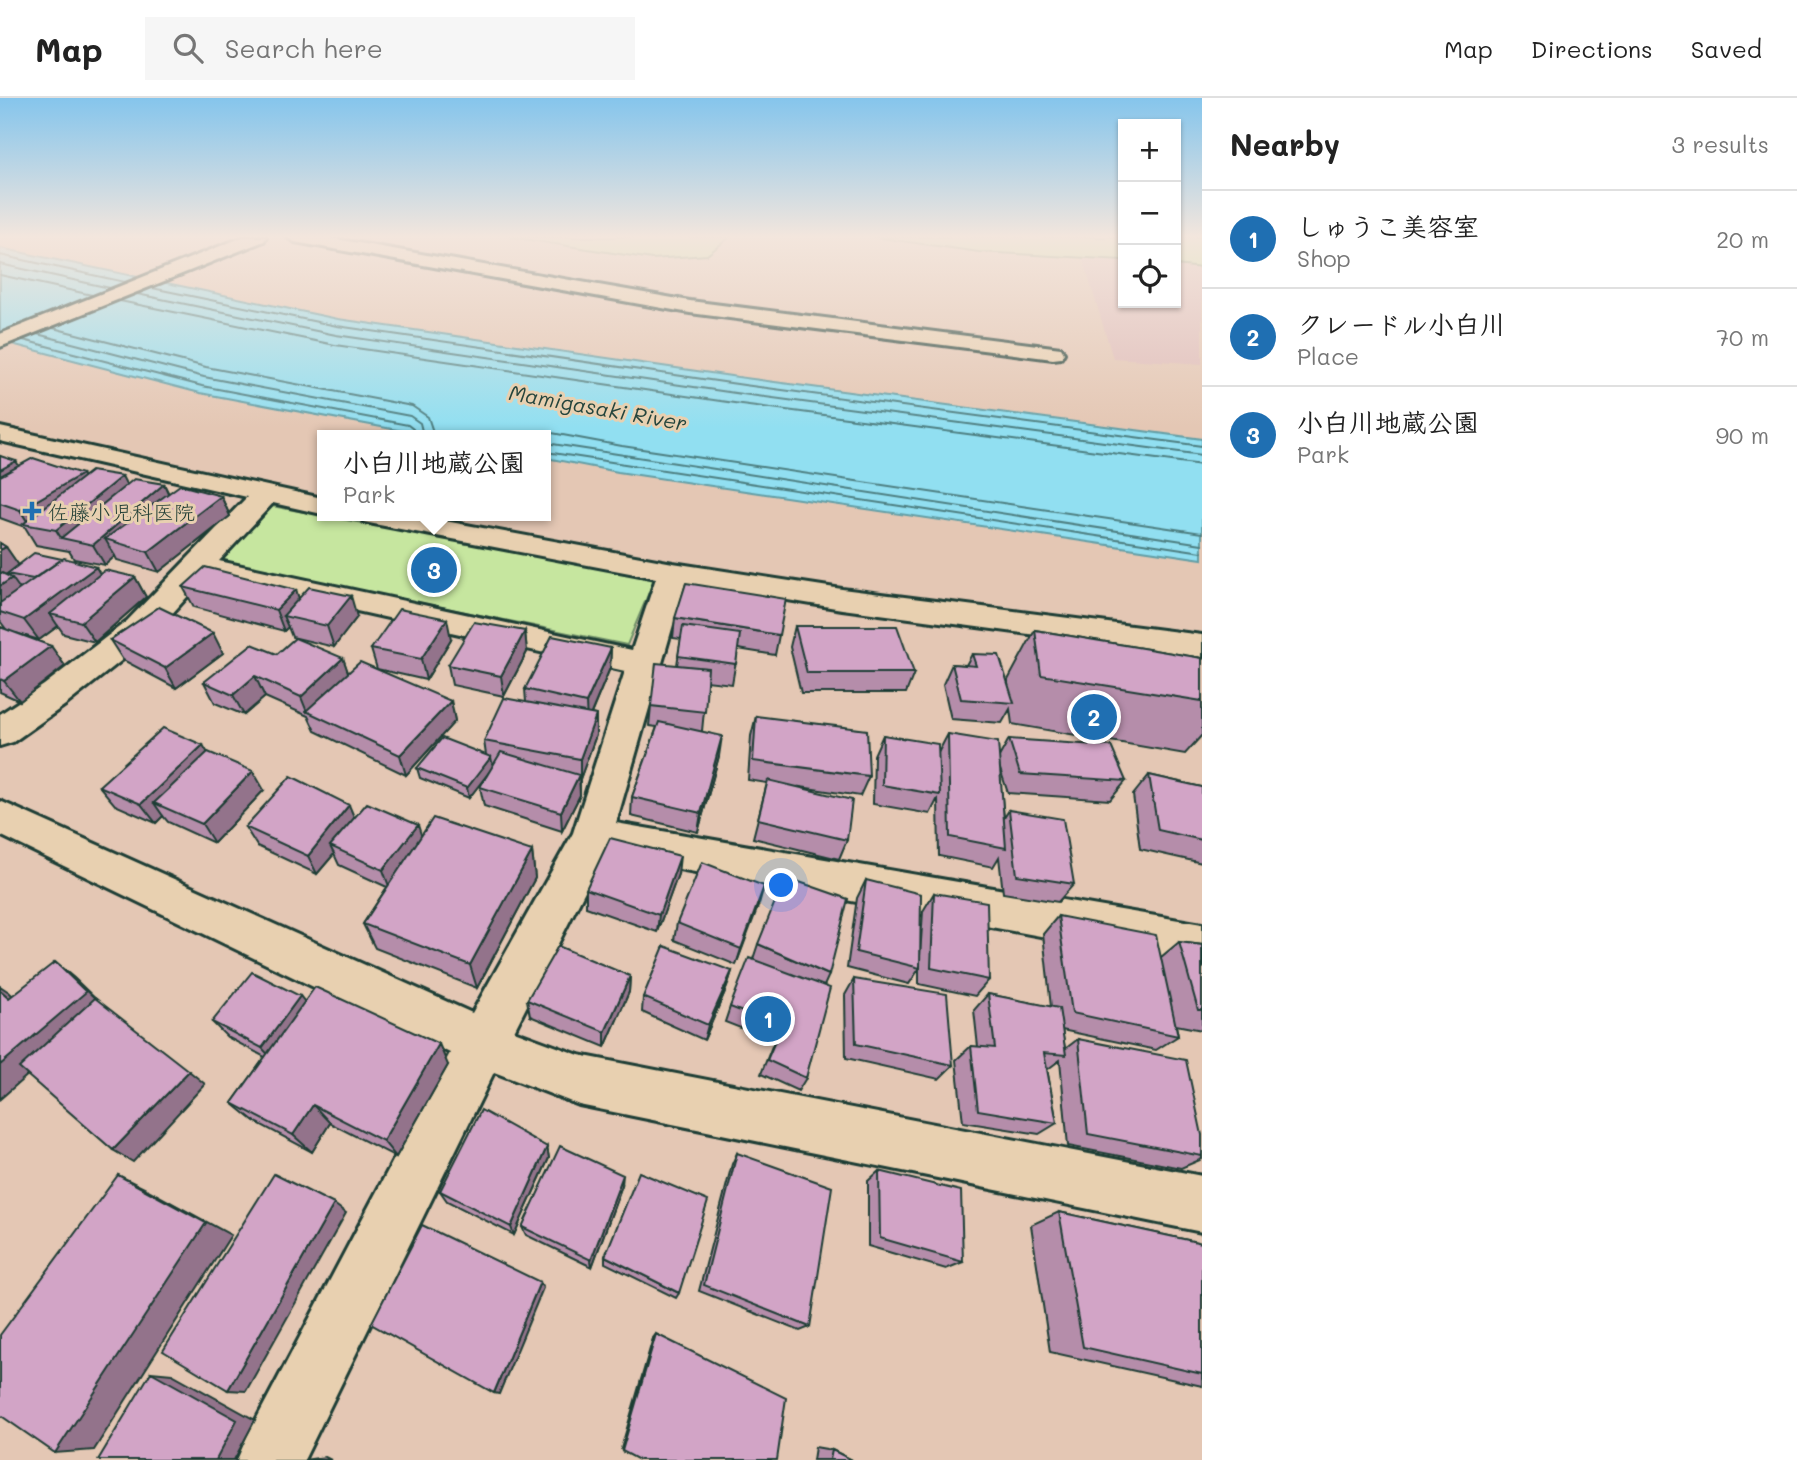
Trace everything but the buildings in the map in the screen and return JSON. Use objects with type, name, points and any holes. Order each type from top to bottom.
[{"type":"street","points":[[7,339],[101,301]]},
{"type":"street","points":[[654,301],[1053,353]]},
{"type":"street","points":[[0,434],[317,505]]},
{"type":"street","points":[[34,471],[69,450]]},
{"type":"street","points":[[0,732],[56,694],[139,629],[265,495]]},
{"type":"street","points":[[401,521],[673,572],[855,601],[1202,646]]},
{"type":"street","points":[[198,566],[645,664]]},
{"type":"street","points":[[270,1460],[482,1043],[592,836],[673,572]]},
{"type":"street","points":[[0,817],[482,1043],[579,1080],[1202,1204]]},
{"type":"street","points":[[592,836],[1202,945]]},
{"type":"shaded area","points":[[1096,301],[1118,301],[1118,308],[1181,308],[1181,301],[1202,301],[1202,364],[1113,358]]},
{"type":"green space","points":[[272,506],[317,514],[317,521],[352,521],[655,578],[627,645],[216,561]]},
{"type":"water","name":"Mamigasaki River","points":[[0,301],[250,301],[338,319],[745,378],[1202,439],[1202,559],[618,472],[551,459],[551,430],[397,430],[200,393],[0,341]]},
{"type":"place","name":"佐藤小児科医院","points":[[32,511]]},
{"type":"place","name":"小白川地蔵公園","points":[[434,570]]},
{"type":"place","name":"クレードル小白川","points":[[1094,717]]},
{"type":"place","name":"しゅうこ美容室","points":[[768,1019]]}]
